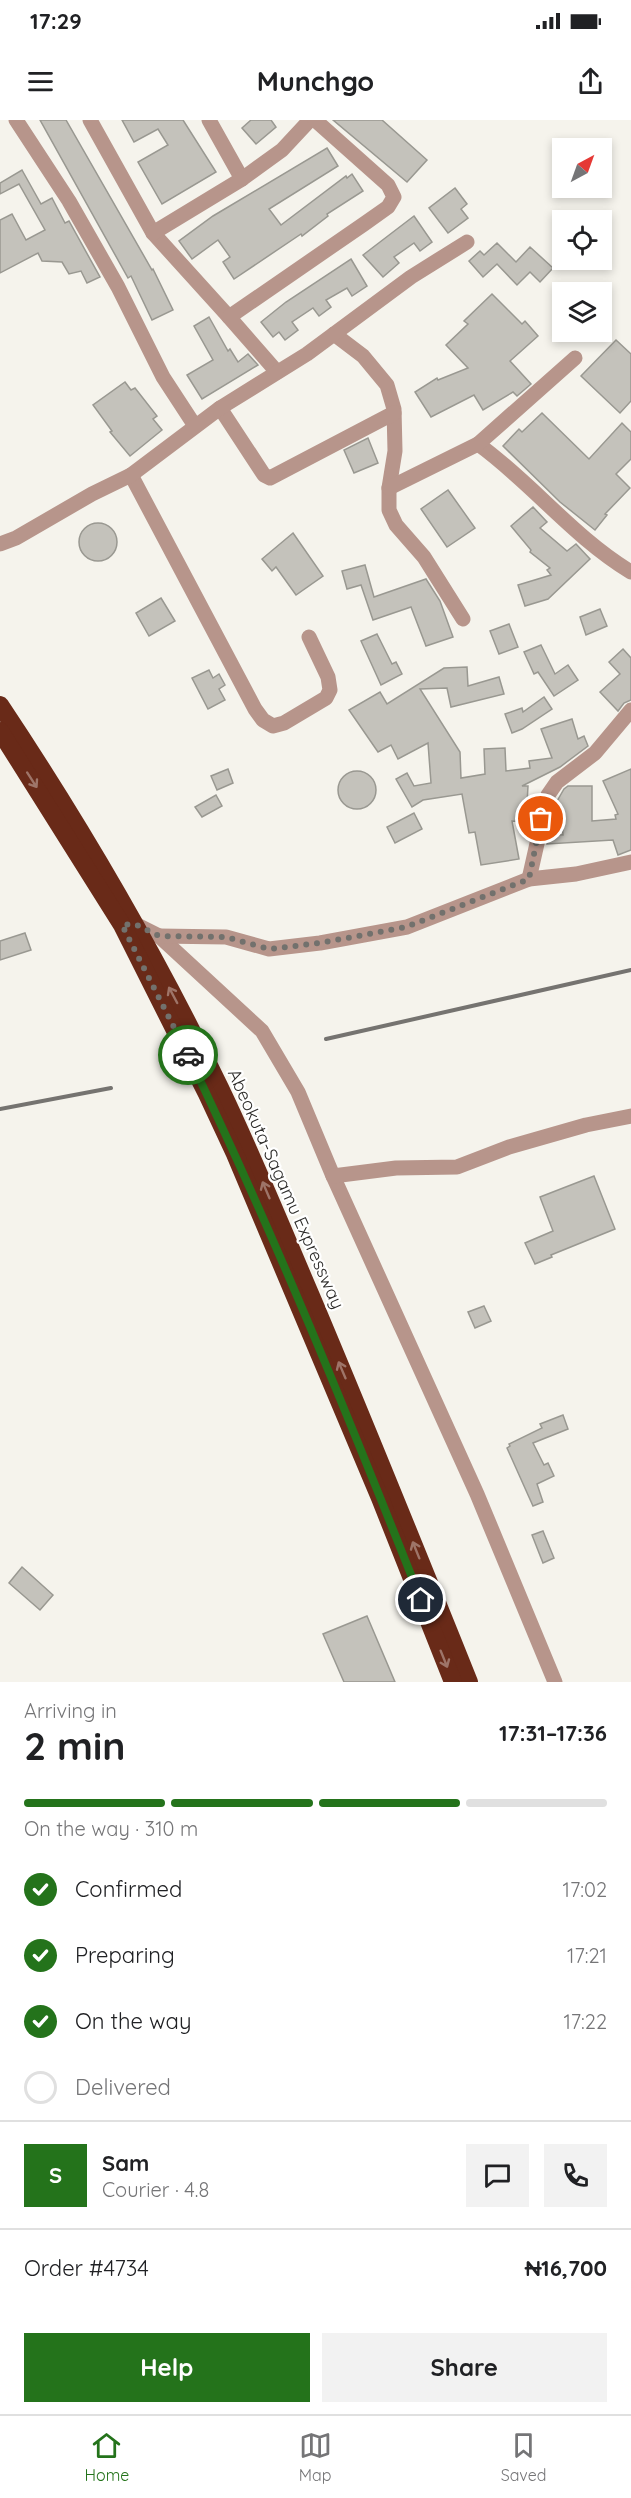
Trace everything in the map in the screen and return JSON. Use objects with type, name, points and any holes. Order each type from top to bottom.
[{"type":"highway","name":"Abeokuta-Sagamu Expressway","points":[[0,705],[53,786],[128,925],[235,1154],[380,1498],[453,1682]]},
{"type":"highway","name":"Abeokuta-Sagamu Expressway","points":[[0,731],[175,998],[248,1148],[389,1482],[469,1682]]},
{"type":"street","points":[[16,120],[69,201],[118,287],[163,377],[195,426]]},
{"type":"street","points":[[90,120],[153,233],[278,372]]},
{"type":"street","points":[[209,120],[242,179]]},
{"type":"street","points":[[153,233],[242,179],[282,150],[310,120]]},
{"type":"street","points":[[229,317],[388,207],[394,197],[388,185],[315,120]]},
{"type":"street","points":[[0,544],[16,538],[92,494],[131,475],[220,408],[334,334],[411,276],[467,242]]},
{"type":"street","points":[[334,334],[377,370],[387,385],[394,413],[395,451],[389,488],[389,510],[396,525],[424,557],[464,619]]},
{"type":"street","points":[[389,488],[478,444],[575,358]]},
{"type":"street","points":[[220,408],[264,475],[270,478],[394,413]]},
{"type":"street","points":[[478,444],[501,462],[563,521],[612,561],[631,572]]},
{"type":"street","points":[[131,475],[255,709],[263,720],[273,726],[284,723],[326,698],[330,690],[328,677],[309,637]]},
{"type":"street","points":[[529,879],[548,795],[556,782],[595,753],[631,710]]},
{"type":"street","points":[[128,925],[159,936],[226,937],[269,949],[320,943],[406,927],[529,879],[576,874],[631,862]]},
{"type":"street","points":[[159,936],[262,1031],[298,1092],[333,1176],[477,1494],[555,1682]]},
{"type":"street","points":[[333,1176],[396,1168],[457,1167],[520,1144],[586,1125],[631,1116]]},
{"type":"building","points":[[40,120],[66,120],[153,269],[173,310],[152,320],[131,276],[128,278]]},
{"type":"building","points":[[122,120],[183,120],[216,172],[162,204],[138,162],[168,145],[158,129],[134,142]]},
{"type":"building","points":[[251,120],[271,120],[276,127],[256,144],[242,128]]},
{"type":"building","points":[[333,120],[382,120],[427,160],[407,182]]},
{"type":"building","points":[[327,148],[338,166],[269,209],[281,225],[346,176],[347,178],[352,174],[363,191],[327,214],[328,216],[302,236],[301,234],[234,279],[223,262],[230,257],[218,240],[192,259],[179,241],[213,216]]},
{"type":"building","points":[[22,170],[41,204],[52,198],[65,223],[69,221],[100,277],[87,283],[81,271],[69,274],[62,262],[42,261],[38,253],[0,273],[0,220],[12,214],[26,240],[45,230],[19,184],[0,194],[0,183]]},
{"type":"building","points":[[455,188],[467,204],[461,209],[468,218],[448,233],[429,208]]},
{"type":"building","points":[[414,216],[432,242],[420,251],[414,243],[394,257],[399,263],[383,277],[363,255]]},
{"type":"building","points":[[497,243],[516,262],[530,247],[552,269],[540,282],[530,272],[517,285],[497,264],[483,277],[469,261],[480,251],[484,255]]},
{"type":"building","points":[[351,259],[367,286],[352,296],[347,288],[326,300],[331,307],[319,316],[313,308],[292,322],[298,330],[285,340],[279,332],[273,337],[261,322],[286,302]]},
{"type":"building","points":[[492,294],[522,324],[525,321],[538,336],[510,361],[531,384],[517,396],[513,392],[483,410],[474,395],[431,417],[415,392],[437,378],[438,380],[468,368],[446,345],[468,324],[464,321]]},
{"type":"building","points":[[209,317],[228,351],[230,349],[238,362],[248,354],[258,365],[202,399],[187,375],[213,360],[194,326]]},
{"type":"building","points":[[616,340],[631,354],[631,401],[620,413],[581,376]]},
{"type":"building","points":[[125,382],[131,390],[135,388],[157,416],[153,419],[162,430],[130,456],[110,432],[112,431],[93,405]]},
{"type":"building","points":[[542,413],[589,459],[622,423],[631,432],[631,459],[616,474],[630,488],[605,514],[607,515],[595,530],[560,502],[503,446],[519,429],[522,432]]},
{"type":"building","points":[[368,438],[378,463],[354,473],[344,450]]},
{"type":"building","points":[[448,490],[475,528],[447,547],[421,509]]},
{"type":"building","points":[[533,507],[547,522],[540,528],[567,551],[576,544],[590,559],[548,599],[525,606],[518,585],[551,575],[547,570],[550,568],[530,552],[531,550],[511,526]]},
{"type":"building","points":[[98,523],[112,528],[117,542],[112,556],[98,561],[84,556],[79,542],[84,528]]},
{"type":"building","points":[[293,533],[323,576],[296,595],[276,567],[272,571],[262,559]]},
{"type":"building","points":[[365,565],[374,597],[426,579],[440,601],[453,637],[426,646],[411,607],[373,620],[361,585],[347,589],[342,571]]},
{"type":"building","points":[[161,598],[175,621],[149,636],[136,613]]},
{"type":"building","points":[[600,609],[607,626],[586,635],[580,617]]},
{"type":"building","points":[[509,624],[518,647],[499,654],[490,631]]},
{"type":"building","points":[[377,634],[392,664],[396,662],[402,674],[381,685],[361,641]]},
{"type":"building","points":[[541,645],[555,674],[568,665],[578,680],[554,696],[538,672],[534,674],[524,652]]},
{"type":"building","points":[[623,649],[631,658],[631,700],[624,703],[618,711],[600,692],[620,674],[609,662]]},
{"type":"building","points":[[467,667],[468,686],[499,677],[504,694],[451,707],[447,688],[420,689],[460,752],[461,778],[485,774],[484,749],[505,748],[506,771],[530,768],[529,761],[552,758],[541,729],[572,719],[578,739],[584,736],[588,746],[560,767],[522,786],[528,786],[526,822],[512,821],[519,859],[481,865],[475,832],[469,833],[462,794],[423,800],[412,807],[396,779],[407,773],[414,786],[431,783],[428,743],[398,759],[391,745],[378,752],[349,710],[380,692],[387,704],[444,668]]},
{"type":"building","points":[[209,670],[213,678],[219,674],[225,685],[219,689],[225,700],[208,709],[192,678]]},
{"type":"building","points":[[544,697],[552,709],[512,733],[505,714],[522,708],[523,712]]},
{"type":"building","points":[[228,769],[233,783],[217,790],[211,776]]},
{"type":"building","points":[[631,769],[631,850],[618,855],[613,840],[547,844],[549,834],[563,835],[561,809],[556,809],[556,803],[564,789],[568,786],[592,786],[592,821],[616,819],[615,815],[618,814],[603,781]]},
{"type":"building","points":[[357,771],[371,776],[376,790],[371,804],[357,809],[343,804],[338,790],[343,776]]},
{"type":"building","points":[[216,795],[222,806],[202,817],[195,807]]},
{"type":"building","points":[[414,813],[422,829],[395,843],[387,827]]},
{"type":"building","points":[[25,933],[31,950],[0,960],[0,941]]},
{"type":"building","points":[[594,1176],[615,1229],[551,1255],[552,1257],[535,1264],[525,1243],[553,1231],[540,1197]]},
{"type":"building","points":[[484,1306],[491,1321],[475,1328],[468,1312]]},
{"type":"building","points":[[563,1415],[568,1429],[533,1443],[544,1465],[548,1463],[554,1476],[537,1484],[543,1502],[533,1506],[507,1448],[509,1444],[542,1428],[540,1424]]},
{"type":"building","points":[[543,1531],[554,1558],[543,1563],[532,1535]]},
{"type":"building","points":[[22,1567],[53,1595],[40,1610],[9,1583]]},
{"type":"building","points":[[367,1616],[395,1682],[344,1682],[323,1634]]},
{"type":"railway","points":[[326,1039],[631,970]]},
{"type":"railway","points":[[0,1109],[111,1088]]},
{"type":"way so far","points":[[188,1055],[122,925],[135,924],[159,936],[226,937],[269,949],[320,943],[406,927],[529,879],[541,819]]},
{"type":"route","points":[[188,1055],[235,1154],[421,1600]]}]
